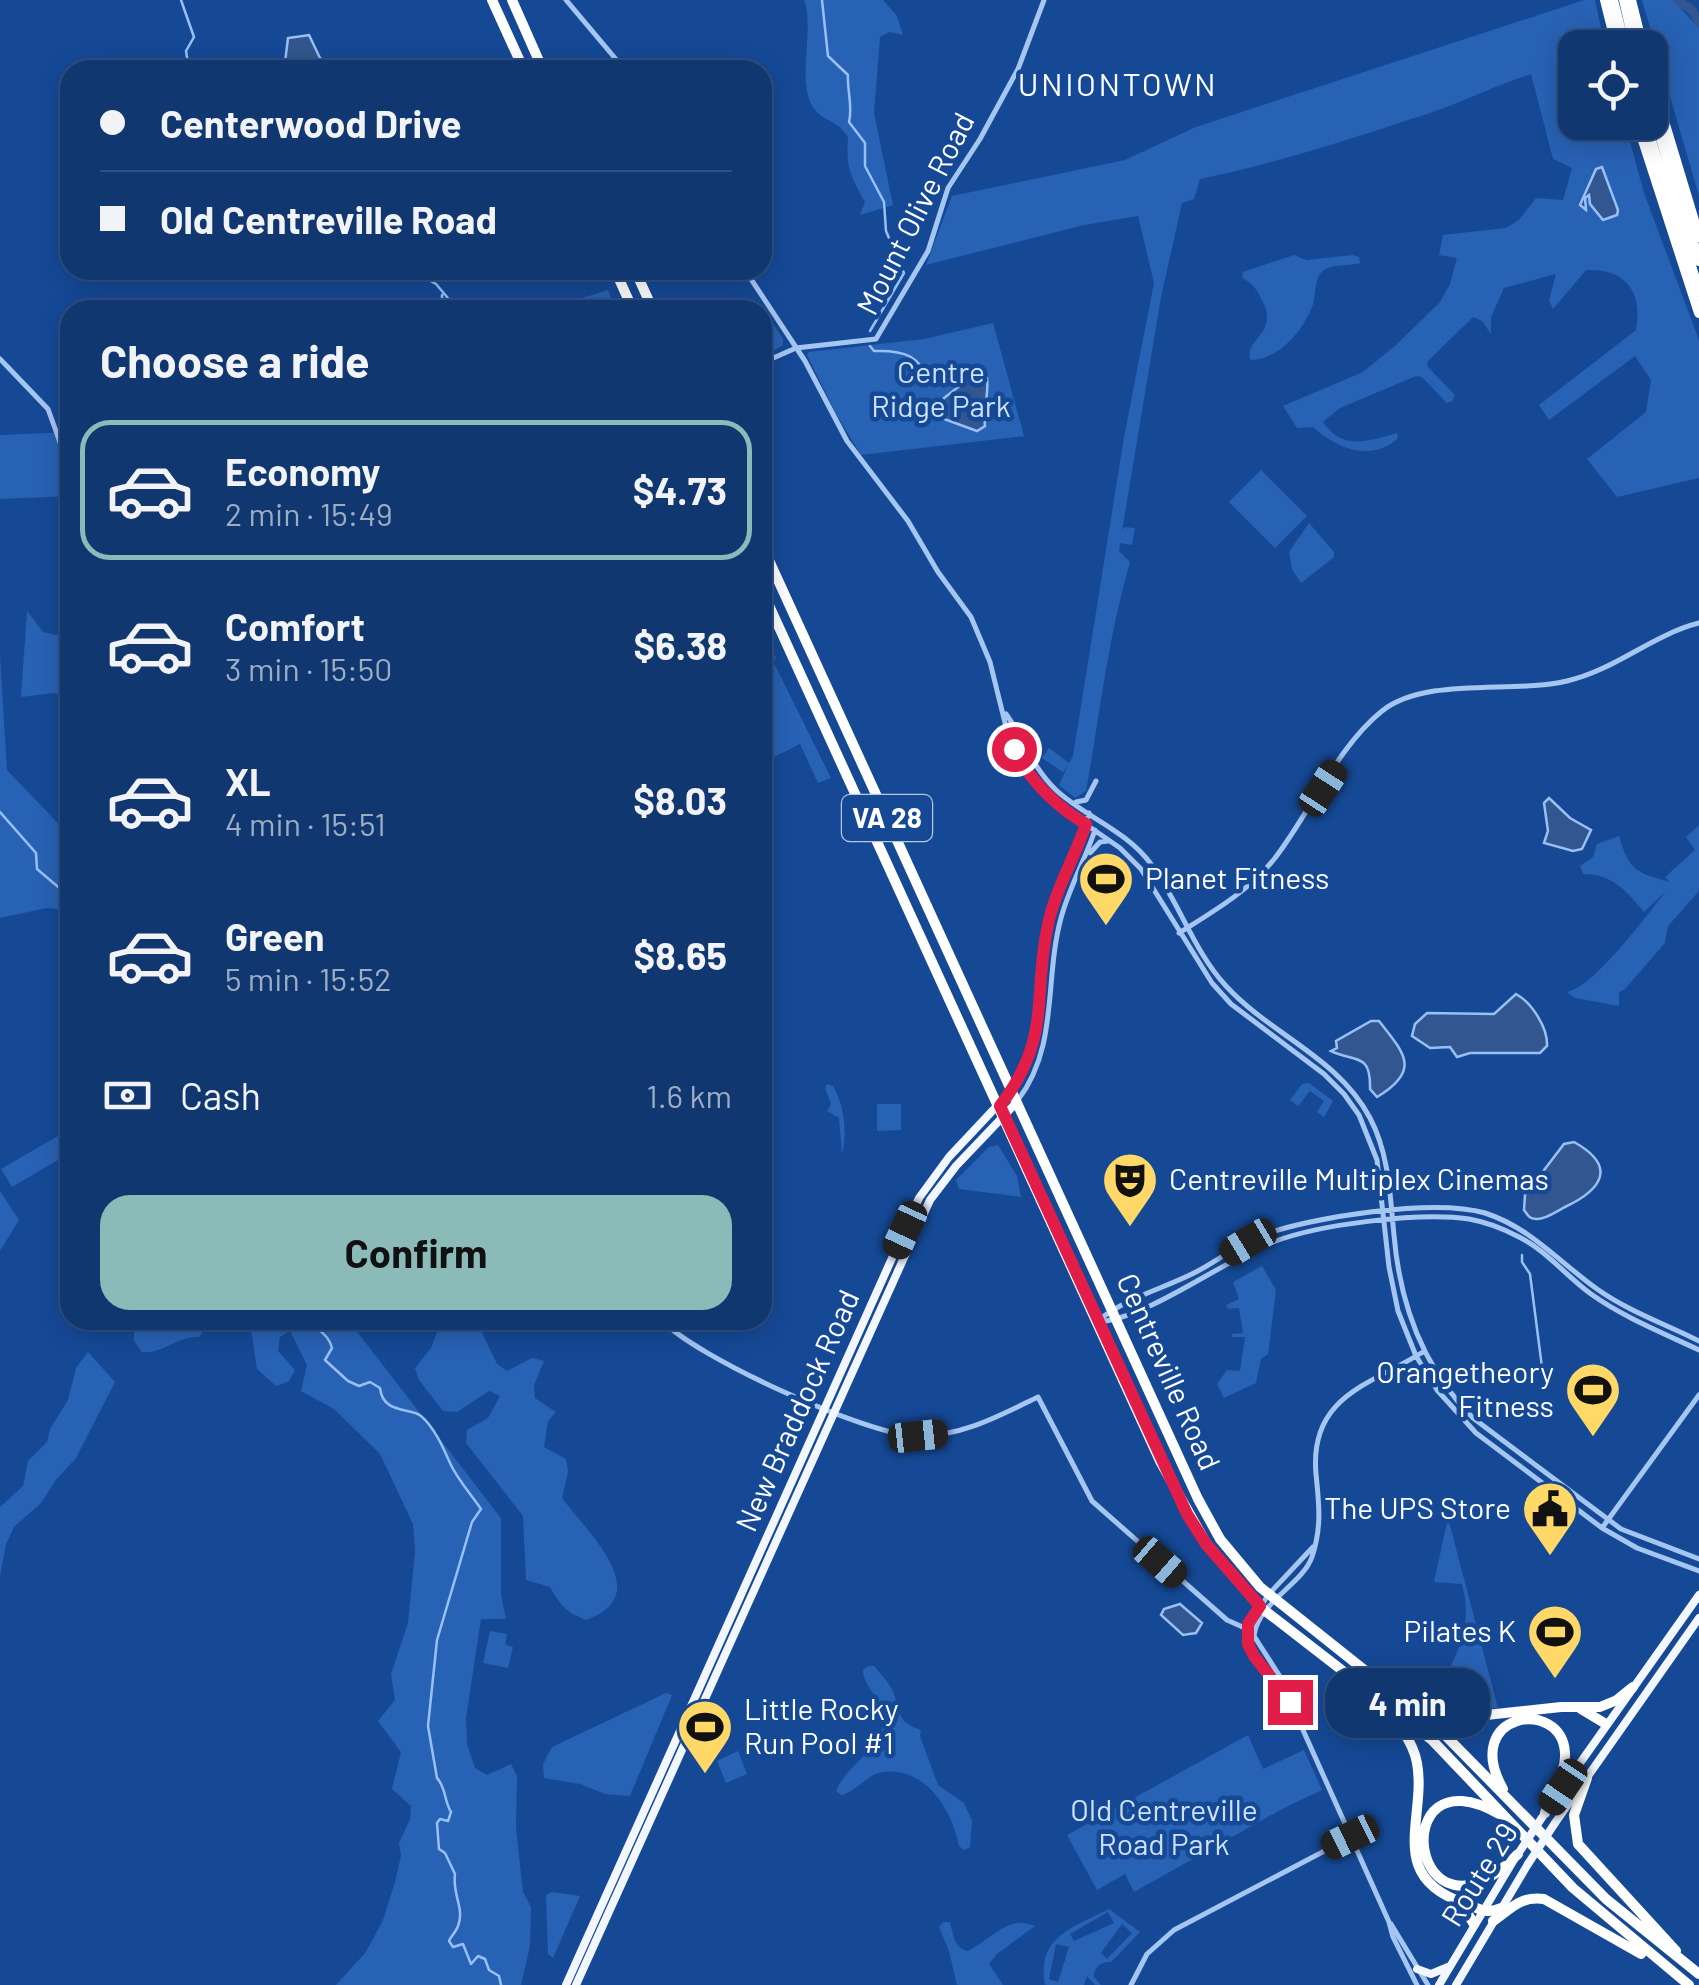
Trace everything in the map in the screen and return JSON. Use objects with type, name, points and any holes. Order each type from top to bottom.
[{"type":"highway","points":[[492,0],[519,60]]},
{"type":"highway","points":[[512,0],[539,60]]},
{"type":"highway","points":[[1609,0],[1614,30]]},
{"type":"highway","points":[[1609,0],[1619,30]]},
{"type":"highway","points":[[1627,0],[1632,30]]},
{"type":"highway","points":[[1627,0],[1637,30]]},
{"type":"highway","points":[[1668,135],[1699,236]]},
{"type":"highway","points":[[1643,140],[1699,312]]},
{"type":"highway","points":[[1651,140],[1699,290]]},
{"type":"highway","points":[[1661,140],[1699,261]]},
{"type":"highway","name":"Centreville Road","points":[[772,568],[1211,1524],[1244,1572],[1271,1598],[1373,1676]]},
{"type":"highway","name":"Centreville Road","points":[[772,612],[1187,1514],[1206,1544],[1263,1608],[1363,1686]]},
{"type":"highway","points":[[1373,1676],[1416,1700],[1460,1716],[1606,1705],[1633,1687]]},
{"type":"highway","name":"VA 28","points":[[1373,1676],[1450,1739],[1606,1899],[1699,1973]]},
{"type":"highway","points":[[1363,1686],[1399,1726],[1414,1754],[1418,1794],[1413,1835],[1417,1860],[1434,1887],[1460,1903],[1482,1911],[1500,1908]]},
{"type":"highway","name":"VA 28","points":[[1363,1686],[1445,1752],[1587,1900],[1689,1985]]},
{"type":"highway","points":[[1580,1708],[1606,1724]]},
{"type":"highway","points":[[1518,1811],[1494,1772],[1490,1749],[1503,1728],[1527,1718],[1549,1725],[1564,1747],[1563,1768],[1545,1813]]},
{"type":"highway","points":[[1586,1778],[1574,1816],[1578,1844],[1699,1973]]},
{"type":"highway","points":[[1510,1822],[1475,1803],[1451,1803],[1439,1808],[1426,1824],[1422,1851],[1437,1874],[1461,1885],[1489,1878],[1518,1854]]},
{"type":"highway","points":[[1494,1921],[1518,1901],[1544,1899],[1689,1985]]},
{"type":"highway","points":[[1460,1903],[1474,1924]]},
{"type":"main road","name":"New Braddock Road","points":[[576,1985],[930,1200],[1014,1096]]},
{"type":"main road","name":"New Braddock Road","points":[[566,1985],[923,1191],[948,1157],[1002,1111]]},
{"type":"main road","name":"Route 29","points":[[1439,1985],[1545,1813],[1699,1595]]},
{"type":"main road","name":"Route 29","points":[[1456,1985],[1555,1823],[1698,1620]]},
{"type":"main road","points":[[1606,1724],[1617,1734]]},
{"type":"main road","points":[[1417,1969],[1432,1974],[1452,1964]]},
{"type":"street","points":[[566,0],[617,60]]},
{"type":"street","name":"Mount Olive Road","points":[[796,348],[876,339],[928,251],[948,188],[1018,69],[1044,0]]},
{"type":"street","points":[[772,311],[847,441],[908,521],[971,617],[1006,713],[1039,772],[1069,800],[1129,840],[1150,863],[1206,960],[1238,998],[1324,1062],[1362,1102],[1385,1157],[1388,1212],[1384,1222],[1393,1292],[1436,1390],[1476,1433],[1602,1528],[1637,1548],[1699,1570]]},
{"type":"street","points":[[772,359],[796,348]]},
{"type":"street","points":[[0,358],[52,414],[60,439]]},
{"type":"street","points":[[1179,933],[1234,897],[1262,873],[1358,734],[1387,708],[1426,694],[1573,680],[1608,667],[1676,630],[1699,623]]},
{"type":"street","points":[[1006,713],[1008,736],[1036,784],[1056,803],[1113,842],[1148,878],[1212,983],[1231,1004],[1324,1074],[1359,1115],[1373,1146],[1393,1221],[1401,1288],[1420,1354],[1447,1390],[1473,1418],[1608,1520],[1635,1536],[1699,1559]]},
{"type":"street","points":[[1069,800],[1086,800],[1096,781]]},
{"type":"street","name":"New Braddock Road","points":[[1014,1096],[1034,1042],[1050,915],[1089,813]]},
{"type":"street","name":"New Braddock Road","points":[[1014,1096],[1036,1072],[1045,1044],[1057,934],[1098,818]]},
{"type":"street","points":[[1082,863],[1100,842],[1113,842]]},
{"type":"street","points":[[1114,1315],[1255,1238],[1314,1220],[1456,1208],[1505,1222],[1544,1244],[1600,1292],[1699,1341]]},
{"type":"street","points":[[1096,1322],[1185,1288],[1250,1250],[1282,1238],[1328,1228],[1448,1217],[1500,1228],[1532,1244],[1601,1301],[1699,1350]]},
{"type":"street","points":[[672,1330],[712,1357],[886,1432],[918,1436],[979,1426],[1038,1397],[1092,1500],[1227,1620],[1246,1628]]},
{"type":"street","points":[[1246,1628],[1312,1558],[1321,1521],[1315,1465],[1317,1443],[1326,1417],[1354,1389],[1420,1354]]},
{"type":"street","points":[[1602,1528],[1699,1395]]},
{"type":"street","points":[[1263,1608],[1254,1636],[1286,1686],[1286,1694],[1389,1922],[1392,1937],[1417,1985]]},
{"type":"street","points":[[1246,1628],[1254,1656],[1286,1694]]},
{"type":"street","points":[[1131,1985],[1147,1954],[1165,1936],[1350,1837]]},
{"type":"street","points":[[1389,1922],[1428,1985]]},
{"type":"green space","points":[[804,0],[883,0],[897,16],[903,35],[889,32],[880,37],[874,113],[893,205],[860,215],[865,202],[850,171],[848,137],[810,102]]},
{"type":"green space","points":[[1584,0],[1595,0],[1601,30],[1558,30],[1558,140],[1630,140],[1644,193],[1699,340],[1699,478],[1617,497],[1587,459],[1646,412],[1651,380],[1635,356],[1549,420],[1539,405],[1636,330],[1637,304],[1629,285],[1600,270],[1586,270],[1553,309],[1549,300],[1556,274],[1504,288],[1491,317],[1491,334],[1482,321],[1473,317],[1428,361],[1427,366],[1455,395],[1452,401],[1447,403],[1422,377],[1416,376],[1340,408],[1323,422],[1347,440],[1366,441],[1397,433],[1398,438],[1388,446],[1366,451],[1343,446],[1313,427],[1297,428],[1283,406],[1363,372],[1440,302],[1457,258],[1439,255],[1443,235],[1506,228],[1519,220],[1536,198],[1563,200],[1572,168],[1553,159],[1531,74],[1373,132],[1200,179],[1194,199],[1182,203],[1161,297],[1122,531],[1124,527],[1135,528],[1132,545],[1120,543],[1119,551],[1130,562],[1110,647],[1086,791],[1075,798],[1059,785],[1068,765],[1063,772],[1042,758],[1049,748],[1069,763],[1073,756],[1124,437],[1154,283],[1138,216],[1084,225],[926,265],[952,196],[1125,160],[1196,127]],"holes":[[[1602,167],[1614,196],[1600,218],[1589,195],[1585,198],[1587,208],[1581,204],[1596,169]]]},
{"type":"green space","points":[[1642,0],[1673,0],[1699,28],[1699,196],[1668,89],[1668,30],[1651,30]]},
{"type":"green space","points":[[1294,255],[1306,260],[1353,255],[1359,257],[1360,263],[1323,271],[1309,314],[1297,333],[1271,355],[1250,360],[1252,345],[1264,329],[1267,313],[1257,291],[1242,278],[1243,272]]},
{"type":"green space","points":[[608,290],[612,300],[576,300]]},
{"type":"green space","points":[[772,322],[783,339],[783,345],[772,352]]},
{"type":"green space","name":"Centre Ridge Park","points":[[993,323],[1024,436],[861,455],[807,355],[924,339]]},
{"type":"green space","points":[[60,432],[60,496],[0,499],[0,435]]},
{"type":"green space","points":[[1261,470],[1307,516],[1275,548],[1229,502]]},
{"type":"green space","points":[[1309,523],[1334,557],[1301,583],[1292,569],[1289,552]]},
{"type":"green space","points":[[27,611],[43,632],[60,636],[60,695],[21,697]]},
{"type":"green space","points":[[772,650],[776,658],[773,661],[831,778],[818,783],[800,744],[772,758]]},
{"type":"green space","points":[[0,656],[7,770],[60,826],[60,909],[47,908],[0,918]]},
{"type":"green space","points":[[1699,825],[1699,891],[1668,926],[1665,943],[1619,992],[1619,1006],[1575,998],[1567,992],[1578,988],[1605,965],[1666,891],[1644,912],[1611,880],[1583,874],[1580,866],[1593,857],[1597,844],[1619,836],[1626,856],[1636,868],[1670,882],[1665,877],[1695,850],[1686,837]]},
{"type":"green space","points":[[1309,1083],[1333,1101],[1324,1117],[1317,1112],[1324,1101],[1310,1091],[1298,1106],[1290,1100],[1302,1084]]},
{"type":"green space","points":[[827,1084],[833,1086],[842,1111],[842,1154],[839,1118],[827,1111],[831,1104]]},
{"type":"green space","points":[[877,1104],[901,1104],[901,1130],[877,1131]]},
{"type":"green space","points":[[60,1135],[60,1159],[12,1187],[1,1169]]},
{"type":"green space","points":[[998,1145],[1017,1176],[1021,1197],[959,1189],[956,1180],[989,1147]]},
{"type":"green space","points":[[0,1191],[19,1220],[0,1251]]},
{"type":"green space","points":[[1262,1266],[1276,1290],[1268,1354],[1261,1359],[1256,1383],[1224,1398],[1217,1384],[1227,1370],[1240,1371],[1245,1337],[1232,1337],[1243,1333],[1239,1308],[1228,1309],[1226,1305],[1239,1299],[1233,1282]]},
{"type":"green space","points":[[134,1330],[205,1330],[199,1337],[157,1350],[142,1352],[134,1341]]},
{"type":"green space","points":[[251,1330],[356,1330],[501,1518],[501,1595],[506,1619],[481,1619],[466,1718],[467,1744],[475,1768],[487,1775],[511,1764],[517,1776],[516,1828],[523,1892],[531,1907],[530,1946],[521,1985],[336,1985],[366,1952],[383,1920],[401,1856],[399,1843],[410,1819],[411,1806],[392,1789],[401,1752],[378,1721],[395,1700],[391,1674],[408,1623],[415,1551],[413,1524],[380,1454],[334,1409],[301,1391],[307,1365],[290,1331],[280,1337],[278,1351],[295,1370],[289,1381],[276,1386],[257,1369]]},
{"type":"green space","points":[[438,1330],[481,1330],[497,1364],[507,1371],[532,1358],[544,1361],[534,1385],[535,1398],[556,1412],[548,1421],[544,1447],[566,1459],[568,1472],[562,1498],[610,1563],[616,1595],[606,1609],[586,1620],[565,1608],[550,1587],[526,1580],[523,1516],[466,1443],[467,1430],[488,1418],[500,1396],[489,1391],[457,1412],[443,1411],[419,1380],[415,1368],[431,1348]]},
{"type":"green space","points":[[88,1352],[115,1382],[76,1458],[42,1502],[14,1527],[6,1544],[0,1576],[0,1507],[23,1486],[28,1461],[47,1442],[50,1429],[68,1400],[76,1368]]},
{"type":"green space","points":[[1448,1518],[1498,1708],[1465,1710],[1436,1694],[1461,1641],[1466,1614],[1462,1584],[1434,1582]]},
{"type":"green space","points":[[490,1631],[507,1634],[505,1645],[513,1647],[508,1668],[483,1663]]},
{"type":"green space","points":[[868,1666],[874,1666],[888,1683],[906,1723],[921,1730],[938,1785],[964,1803],[972,1821],[970,1847],[964,1850],[959,1846],[943,1805],[924,1783],[912,1776],[882,1772],[847,1793],[841,1795],[836,1791],[873,1745],[882,1724],[880,1706],[864,1675]]},
{"type":"green space","points":[[666,1693],[672,1695],[630,1796],[605,1794],[580,1784],[544,1778],[543,1764],[552,1747]]},
{"type":"green space","name":"Old Centreville Road Park","points":[[1248,1735],[1263,1769],[1304,1750],[1322,1790],[1134,1892],[1125,1874],[1097,1890],[1067,1835]]},
{"type":"green space","points":[[738,1751],[747,1774],[726,1783],[717,1761]]},
{"type":"green space","points":[[552,1892],[580,1896],[553,1958],[548,1954],[546,1895]]},
{"type":"green space","points":[[1109,1909],[1140,1932],[1111,1962],[1097,1968],[1094,1977],[1101,1985],[1095,1985],[1087,1976],[1084,1985],[1045,1985],[1046,1956],[1052,1945],[1070,1929]],"holes":[[[1108,1912],[1114,1923],[1074,1941],[1070,1934]],[[1122,1924],[1132,1933],[1107,1959],[1101,1953]],[[1056,1944],[1069,1947],[1058,1982],[1049,1979]]]},
{"type":"green space","points":[[950,1922],[957,1944],[968,1951],[1016,1923],[1035,1926],[989,1964],[1003,1985],[957,1985],[939,1927]]},
{"type":"shaded area","points":[[309,35],[323,60],[285,60],[288,38]]},
{"type":"shaded area","points":[[1602,167],[1618,210],[1617,215],[1603,220],[1590,204],[1589,195],[1585,198],[1586,210],[1580,205],[1596,169]]},
{"type":"shaded area","points":[[975,374],[987,378],[985,426],[977,431],[944,419],[938,409],[944,398]]},
{"type":"shaded area","points":[[1549,798],[1570,818],[1591,830],[1582,849],[1573,851],[1544,843],[1548,831],[1544,803]]},
{"type":"shaded area","points":[[1516,994],[1528,1003],[1542,1024],[1547,1046],[1540,1053],[1470,1053],[1457,1057],[1450,1047],[1430,1048],[1412,1036],[1415,1024],[1427,1013],[1494,1014]]},
{"type":"shaded area","points":[[1371,1021],[1379,1021],[1404,1061],[1400,1078],[1377,1097],[1370,1089],[1365,1064],[1331,1051],[1337,1048],[1336,1041]]},
{"type":"shaded area","points":[[1574,1142],[1596,1160],[1600,1177],[1596,1185],[1551,1215],[1533,1219],[1524,1210],[1525,1195],[1564,1144]]},
{"type":"shaded area","points":[[1180,1604],[1202,1623],[1196,1633],[1183,1635],[1161,1615],[1164,1609]]},
{"type":"waterway","points":[[181,0],[194,37],[186,51],[187,60]]},
{"type":"waterway","points":[[822,0],[828,56],[848,75],[849,122],[865,143],[865,166],[884,202],[886,231],[904,273],[870,331]]},
{"type":"waterway","points":[[1677,0],[1692,10],[1699,22]]},
{"type":"waterway","points":[[429,280],[450,300]]},
{"type":"waterway","points":[[442,295],[442,300]]},
{"type":"waterway","points":[[870,346],[874,351],[910,357],[935,384]]},
{"type":"waterway","points":[[0,812],[36,853],[37,869],[60,889]]},
{"type":"waterway","points":[[1522,1255],[1530,1274],[1544,1383]]},
{"type":"waterway","points":[[317,1330],[332,1348],[325,1360],[348,1381],[359,1386],[370,1382],[380,1388],[386,1402],[426,1421],[456,1475],[481,1509],[472,1522],[437,1640],[428,1726],[437,1778],[451,1812],[448,1821],[440,1819],[437,1823],[439,1849],[455,1874],[460,1913],[449,1941],[453,1947],[463,1944],[471,1964],[478,1956],[485,1959],[489,1970],[499,1976],[501,1985]]},
{"type":"place","name":"Planet Fitness","points":[[1106,928]]},
{"type":"place","name":"Centreville Multiplex Cinemas","points":[[1130,1229]]},
{"type":"place","name":"Orangetheory Fitness","points":[[1593,1439]]},
{"type":"place","name":"The UPS Store","points":[[1550,1558]]},
{"type":"place","name":"Pilates K","points":[[1555,1681]]},
{"type":"place","name":"Little Rocky Run Pool #1","points":[[705,1776]]},
{"type":"district","name":"UNIONTOWN","points":[[1118,85]]},
{"type":"route","points":[[1014,749],[1036,784],[1086,824],[1048,922],[1040,1012],[1032,1051],[1023,1073],[1000,1106],[1187,1514],[1206,1544],[1260,1606],[1246,1628],[1248,1644],[1290,1702]]}]
